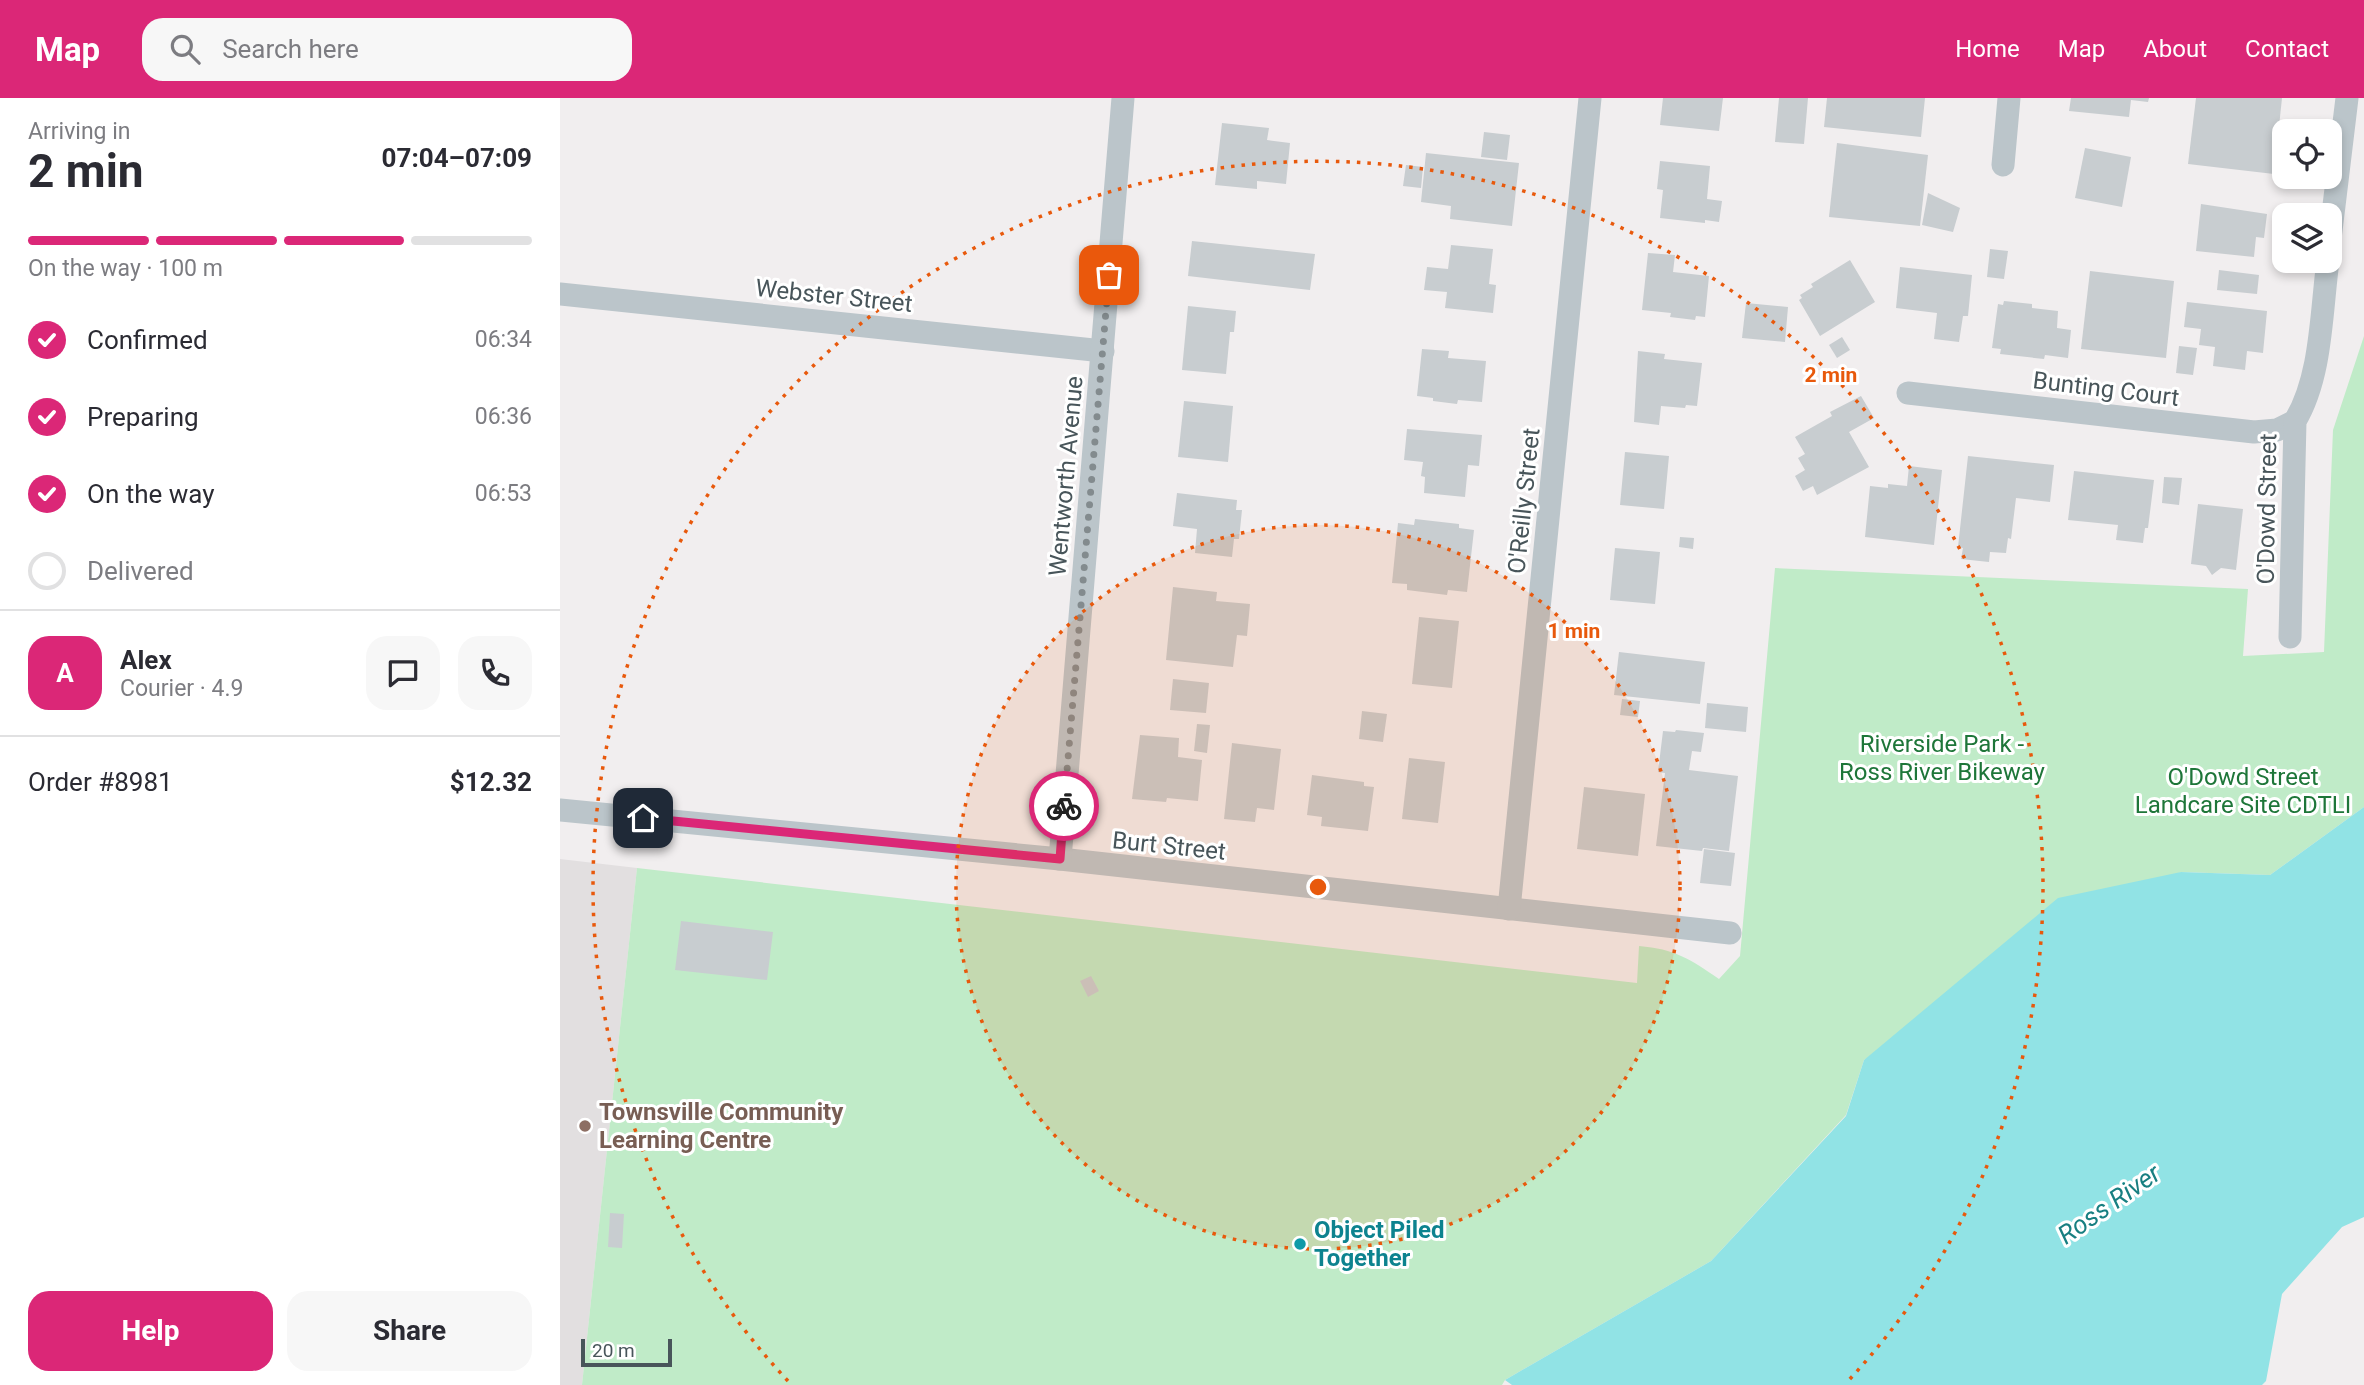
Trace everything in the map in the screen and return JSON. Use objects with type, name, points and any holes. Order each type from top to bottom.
[{"type":"street","name":"Wentworth Avenue","points":[[1060,859],[1123,98]]},
{"type":"street","name":"O'Reilly Street","points":[[1509,909],[1590,98]]},
{"type":"street","points":[[2003,166],[2009,98]]},
{"type":"street","points":[[2334,203],[2347,98]]},
{"type":"street","name":"O'Dowd Street","points":[[2290,638],[2295,421],[2306,404],[2314,372],[2326,273]]},
{"type":"street","name":"Webster Street","points":[[560,294],[1103,351]]},
{"type":"street","name":"Bunting Court","points":[[1908,393],[2254,432],[2277,430],[2295,421]]},
{"type":"street","name":"Burt Street","points":[[560,810],[1060,859],[1730,933]]},
{"type":"shaded area","name":"Townsville Community Learning Centre","points":[[560,859],[637,868],[582,1385],[560,1385]]},
{"type":"green space","points":[[2364,336],[2364,807],[2270,875],[2181,872],[1864,1060],[1846,1115],[1711,1261],[1505,1380],[1502,1385],[582,1385],[637,868],[1637,983],[1639,946],[1682,956],[1719,979],[1740,956],[1775,568],[2248,589],[2243,656],[2324,652],[2333,430]]},
{"type":"water","name":"Ross River","points":[[2364,807],[2364,1217],[2342,1227],[2282,1294],[2266,1381],[2262,1385],[1512,1385],[1505,1380],[1711,1261],[1846,1116],[1864,1060],[2058,898],[2181,872],[2270,875]]},
{"type":"building","points":[[1663,98],[1723,98],[1719,131],[1660,125]]},
{"type":"building","points":[[1779,98],[1808,98],[1804,144],[1775,142]]},
{"type":"building","points":[[1827,98],[1925,98],[1921,137],[1824,127]]},
{"type":"building","points":[[2071,98],[2149,98],[2148,102],[2131,100],[2129,117],[2069,111]]},
{"type":"building","points":[[2196,98],[2282,98],[2280,119],[2272,119],[2272,174],[2188,164]]},
{"type":"building","points":[[1222,123],[1269,128],[1267,140],[1290,143],[1286,184],[1257,181],[1257,189],[1215,185]]},
{"type":"building","points":[[1484,132],[1510,135],[1507,160],[1481,157]]},
{"type":"building","points":[[1837,143],[1928,155],[1920,226],[1829,217]]},
{"type":"building","points":[[2085,148],[2131,157],[2122,207],[2075,198]]},
{"type":"building","points":[[1426,153],[1519,163],[1512,226],[1450,219],[1451,206],[1421,202]]},
{"type":"building","points":[[1660,161],[1710,166],[1707,199],[1722,201],[1719,222],[1660,218],[1663,190],[1657,189]]},
{"type":"building","points":[[1406,165],[1423,167],[1421,188],[1403,186]]},
{"type":"building","points":[[1928,193],[1960,208],[1953,232],[1922,225]]},
{"type":"building","points":[[2201,204],[2267,214],[2264,238],[2256,237],[2254,257],[2196,251]]},
{"type":"building","points":[[1192,241],[1315,254],[1310,290],[1188,276]]},
{"type":"building","points":[[1451,245],[1493,249],[1489,284],[1496,285],[1493,313],[1445,308],[1447,292],[1424,290],[1427,267],[1448,269]]},
{"type":"building","points":[[1990,249],[2008,251],[2004,279],[1987,277]]},
{"type":"building","points":[[1648,253],[1675,255],[1673,272],[1709,276],[1705,317],[1696,316],[1695,320],[1670,317],[1671,313],[1642,310]]},
{"type":"building","points":[[1850,260],[1875,302],[1820,336],[1799,300],[1802,298],[1800,295],[1813,287],[1811,284]]},
{"type":"building","points":[[1900,267],[1972,275],[1968,316],[1963,316],[1959,342],[1934,339],[1937,313],[1896,308]]},
{"type":"building","points":[[2219,270],[2259,275],[2257,294],[2217,290]]},
{"type":"building","points":[[2090,271],[2174,281],[2166,358],[2081,349]]},
{"type":"building","points":[[2004,301],[2032,304],[2032,308],[2058,311],[2057,328],[2071,330],[2068,358],[2045,355],[2044,359],[2000,354],[2001,349],[1992,348],[1998,304],[2003,305]]},
{"type":"building","points":[[2187,302],[2267,311],[2263,353],[2247,351],[2245,370],[2213,366],[2215,347],[2199,345],[2201,329],[2184,327]]},
{"type":"building","points":[[1746,303],[1788,307],[1785,342],[1742,338]]},
{"type":"building","points":[[1188,306],[1236,311],[1234,332],[1230,332],[1226,374],[1182,370]]},
{"type":"building","points":[[1842,337],[1850,350],[1837,358],[1829,345]]},
{"type":"building","points":[[2179,346],[2197,348],[2193,375],[2176,373]]},
{"type":"building","points":[[1422,349],[1449,351],[1448,358],[1486,361],[1482,402],[1458,400],[1457,404],[1417,396]]},
{"type":"building","points":[[1638,351],[1665,354],[1664,359],[1702,363],[1697,406],[1661,406],[1659,425],[1634,422]]},
{"type":"building","points":[[1861,396],[1874,418],[1849,432],[1869,467],[1817,495],[1813,486],[1803,491],[1795,476],[1805,470],[1798,458],[1805,454],[1795,437],[1832,416],[1830,412]]},
{"type":"building","points":[[1184,401],[1233,406],[1228,462],[1178,457]]},
{"type":"building","points":[[1407,429],[1482,435],[1479,466],[1468,465],[1465,497],[1424,493],[1425,477],[1421,476],[1423,462],[1404,460]]},
{"type":"building","points":[[1625,452],[1669,456],[1664,509],[1620,505]]},
{"type":"building","points":[[1968,456],[2054,465],[2050,502],[2016,498],[2011,539],[2008,538],[2006,553],[1990,552],[1989,562],[1961,559],[1963,548],[1958,547]]},
{"type":"building","points":[[1909,466],[1942,470],[1934,545],[1865,537],[1870,486],[1907,486]]},
{"type":"building","points":[[2074,471],[2154,480],[2148,528],[2145,528],[2143,543],[2116,540],[2118,525],[2068,520]]},
{"type":"building","points":[[2164,477],[2182,478],[2179,505],[2162,503]]},
{"type":"building","points":[[1177,493],[1237,500],[1236,510],[1242,510],[1239,539],[1234,539],[1232,557],[1195,553],[1197,529],[1173,526]]},
{"type":"building","points":[[2198,504],[2243,509],[2236,570],[2221,568],[2212,575],[2206,566],[2191,564]]},
{"type":"building","points":[[1415,519],[1459,524],[1459,528],[1474,530],[1467,592],[1448,590],[1447,595],[1407,590],[1407,584],[1392,583],[1398,523],[1414,525]]},
{"type":"building","points":[[1680,537],[1694,538],[1693,549],[1679,547]]},
{"type":"building","points":[[1615,548],[1660,552],[1655,604],[1610,600]]},
{"type":"building","points":[[1173,587],[1217,592],[1216,601],[1250,604],[1247,636],[1237,635],[1233,667],[1166,660]]},
{"type":"building","points":[[1419,617],[1459,621],[1452,688],[1412,684]]},
{"type":"building","points":[[1619,652],[1705,662],[1700,704],[1614,695]]},
{"type":"building","points":[[1173,679],[1209,683],[1206,713],[1170,710]]},
{"type":"building","points":[[1622,699],[1640,701],[1638,717],[1620,715]]},
{"type":"building","points":[[1707,703],[1748,707],[1746,732],[1705,728]]},
{"type":"building","points":[[1362,711],[1387,714],[1383,742],[1359,739]]},
{"type":"building","points":[[1197,724],[1210,725],[1207,753],[1194,751]]},
{"type":"building","points":[[1663,731],[1704,733],[1701,752],[1692,751],[1689,770],[1738,776],[1729,851],[1656,846],[1665,773],[1658,772]]},
{"type":"building","points":[[1140,735],[1179,738],[1178,757],[1202,760],[1198,801],[1132,799]]},
{"type":"building","points":[[1232,743],[1281,749],[1274,810],[1257,808],[1255,822],[1224,819]]},
{"type":"building","points":[[1409,758],[1445,762],[1438,823],[1402,819]]},
{"type":"building","points":[[1312,775],[1364,782],[1364,786],[1374,787],[1368,831],[1321,826],[1322,817],[1307,815]]},
{"type":"building","points":[[1584,787],[1645,794],[1638,856],[1577,849]]},
{"type":"building","points":[[1704,849],[1735,853],[1731,886],[1700,883]]},
{"type":"building","points":[[681,921],[773,932],[767,980],[675,970]]},
{"type":"building","points":[[1091,976],[1099,991],[1088,997],[1080,981]]},
{"type":"building","points":[[610,1213],[624,1214],[622,1248],[608,1247]]},
{"type":"way so far","points":[[1064,806],[1109,275]]},
{"type":"place","name":"Townsville Community Learning Centre","points":[[585,1126]]},
{"type":"place","name":"Object Piled Together","points":[[1300,1244]]},
{"type":"route","points":[[643,818],[1060,859],[1064,806]]},
{"type":"park label","name":"Riverside Park - Ross River Bikeway","points":[[1942,758]]},
{"type":"park label","name":"O'Dowd Street Landcare Site CDTLI","points":[[2243,791]]}]
